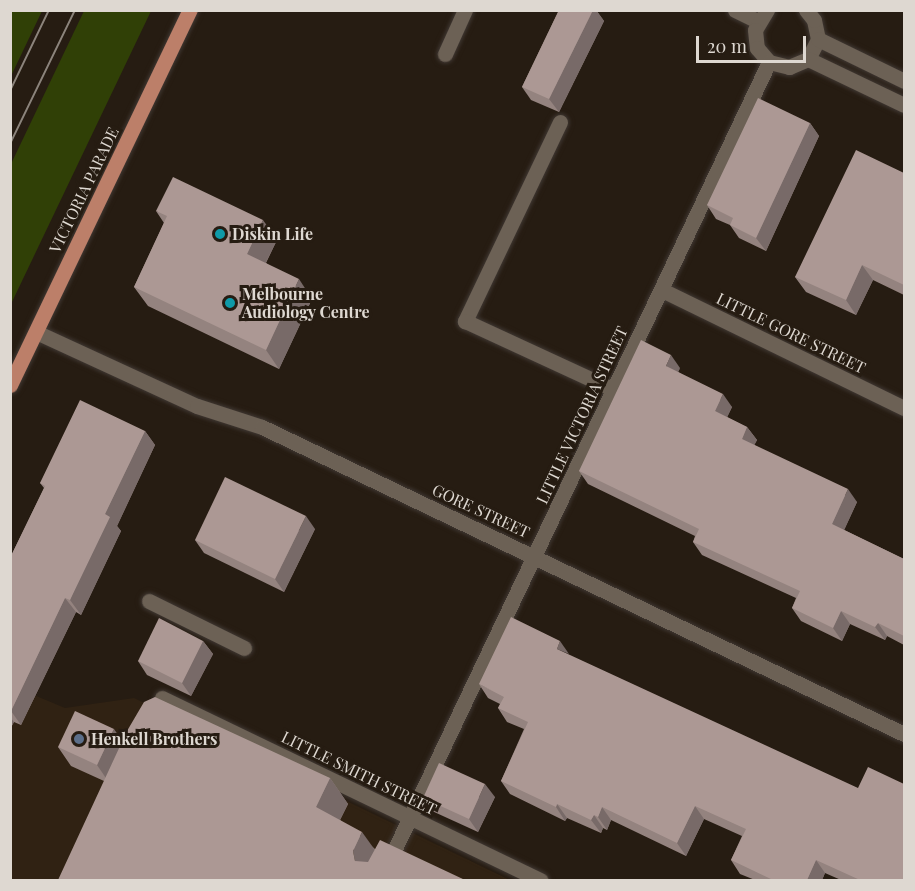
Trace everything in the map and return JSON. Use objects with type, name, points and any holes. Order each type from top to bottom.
[{"type":"main road","name":"VICTORIA PARADE","points":[[10,385],[190,10]]},
{"type":"street","points":[[445,54],[465,10]]},
{"type":"street","points":[[739,11],[762,16],[757,48],[769,62],[789,67],[808,59],[818,39],[814,20],[806,10]]},
{"type":"street","points":[[818,39],[904,81]]},
{"type":"street","points":[[808,59],[904,105]]},
{"type":"street","name":"LITTLE VICTORIA STREET","points":[[380,880],[536,557],[769,62]]},
{"type":"street","points":[[560,122],[465,321],[614,390]]},
{"type":"street","name":"LITTLE GORE STREET","points":[[662,290],[904,408]]},
{"type":"street","name":"GORE STREET","points":[[36,332],[197,406],[262,427],[904,734]]},
{"type":"street","points":[[149,601],[244,648]]},
{"type":"street","name":"LITTLE SMITH STREET","points":[[159,704],[411,817],[541,880]]},
{"type":"shaded area","points":[[10,685],[65,708],[134,698],[510,880],[11,880]]},
{"type":"green space","points":[[10,11],[42,11],[11,76]]},
{"type":"green space","points":[[84,11],[151,11],[11,304],[11,164]]},
{"type":"building","points":[[559,10],[593,10],[549,99],[522,87]]},
{"type":"building","points":[[758,98],[810,123],[756,238],[730,225],[733,218],[707,205]]},
{"type":"building","points":[[856,150],[904,173],[904,285],[862,265],[846,300],[795,277]]},
{"type":"building","points":[[173,177],[263,220],[247,254],[299,279],[266,350],[134,287],[167,216],[156,211]]},
{"type":"building","points":[[641,340],[671,355],[666,366],[723,394],[715,411],[747,427],[742,439],[848,489],[832,524],[904,559],[904,636],[878,623],[875,627],[841,611],[833,628],[792,608],[800,591],[693,542],[699,529],[579,471]]},
{"type":"building","points":[[80,400],[145,431],[105,514],[110,517],[70,600],[65,598],[11,711],[10,558],[45,486],[40,483]]},
{"type":"building","points":[[225,477],[306,516],[275,579],[195,540]]},
{"type":"building","points":[[511,617],[560,641],[557,649],[858,788],[868,767],[904,784],[904,880],[860,880],[816,860],[807,880],[773,880],[731,860],[746,829],[695,806],[677,843],[602,807],[598,817],[594,815],[591,820],[557,804],[556,807],[501,781],[528,722],[498,708],[504,697],[479,684]]},
{"type":"building","points":[[159,618],[203,641],[182,683],[138,661]]},
{"type":"building","points":[[155,697],[330,778],[316,807],[362,832],[353,851],[355,861],[368,862],[380,840],[465,880],[58,880],[127,731],[144,702]]},
{"type":"building","points":[[75,711],[114,729],[97,765],[58,747]]},
{"type":"building","points":[[439,763],[485,784],[469,819],[423,798]]},
{"type":"tram line","points":[[10,91],[49,10]]},
{"type":"tram line","points":[[10,144],[75,10]]},
{"type":"place","name":"Diskin Life","points":[[220,234]]},
{"type":"place","name":"Melbourne Audiology Centre","points":[[230,303]]},
{"type":"place","name":"Henkell Brothers","points":[[79,739]]}]
